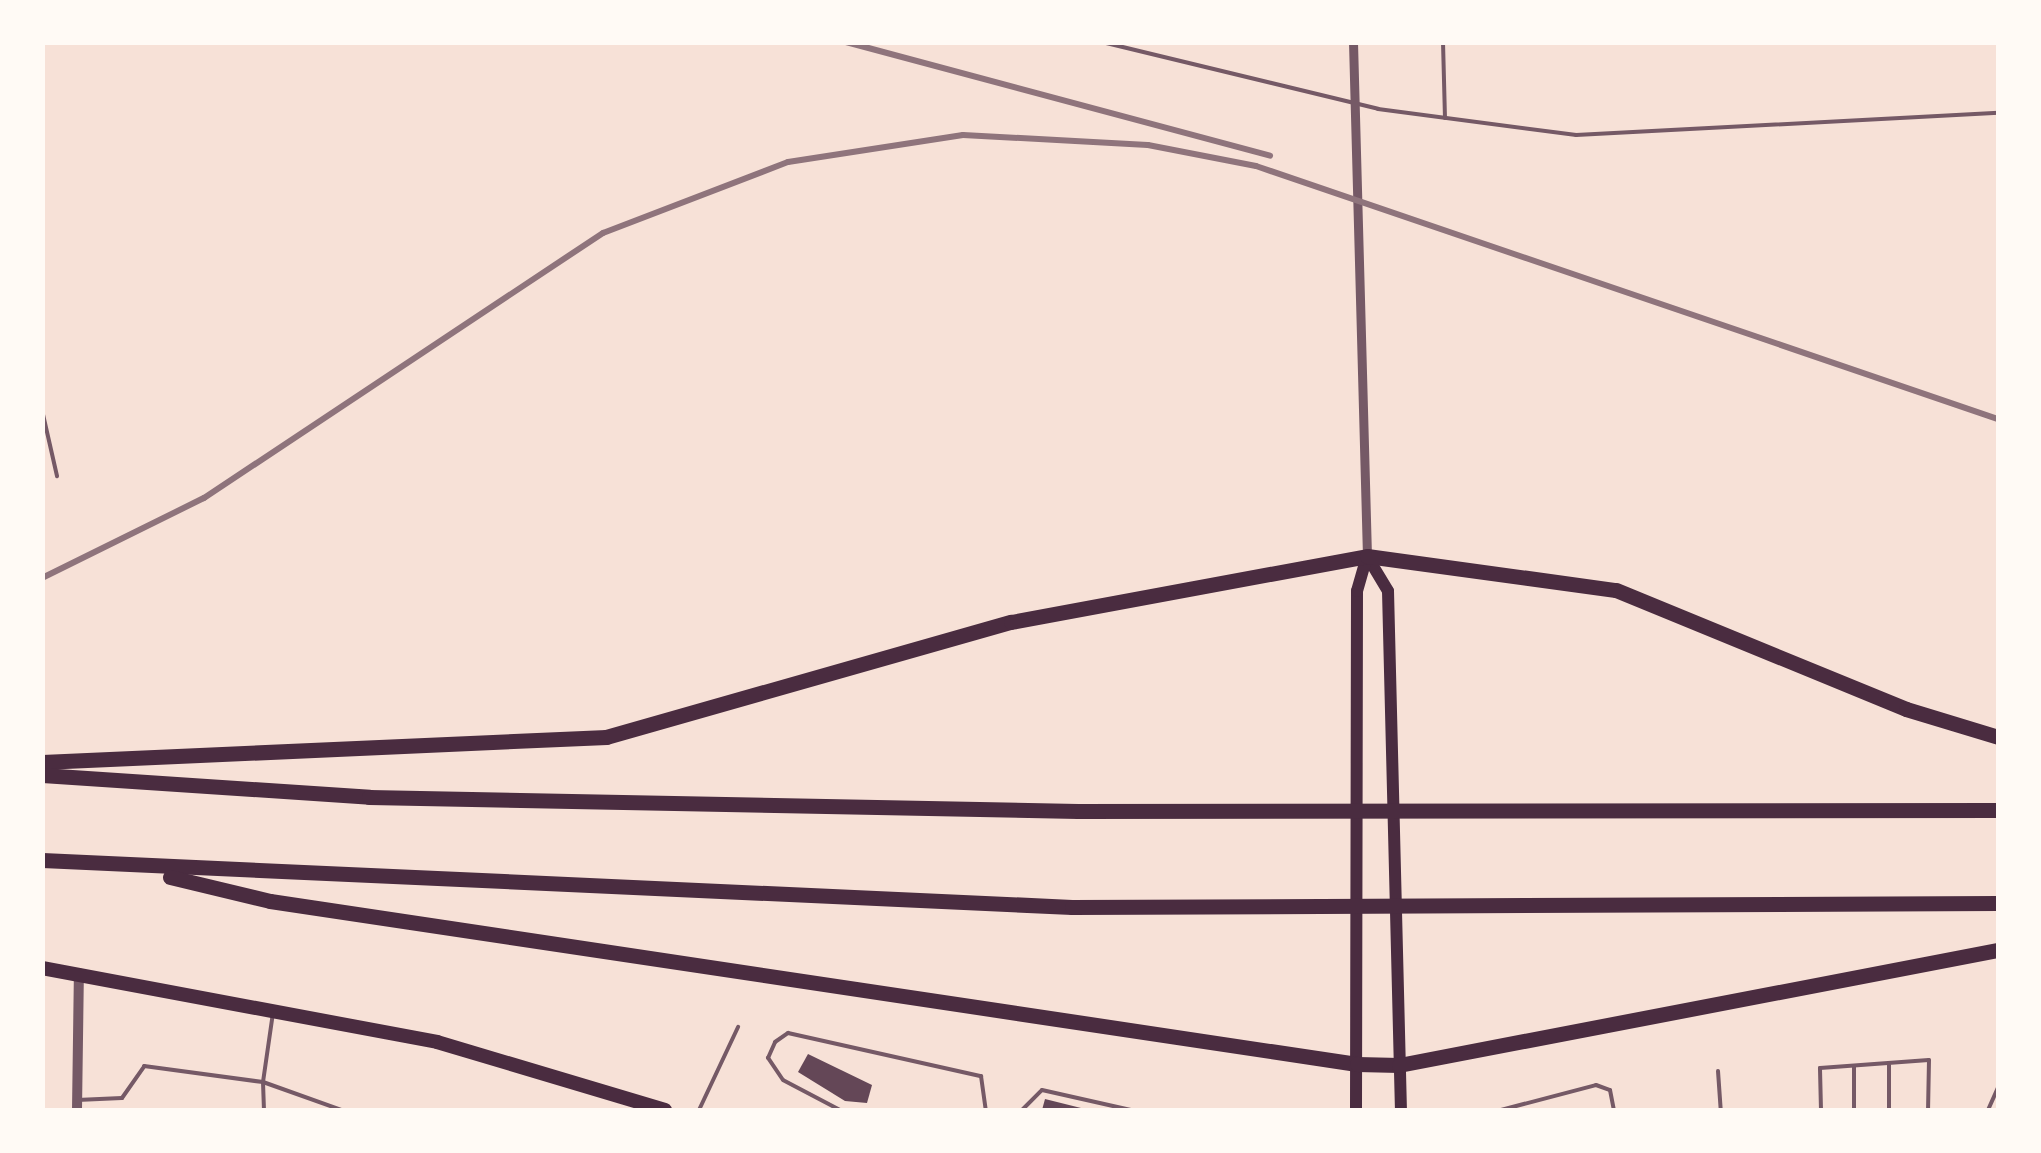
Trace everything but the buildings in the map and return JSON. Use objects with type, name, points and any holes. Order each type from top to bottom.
[{"type":"highway","points":[[42,762],[606,737],[1011,622],[1367,556],[1616,590],[1906,710],[1998,738]]},
{"type":"highway","points":[[42,775],[369,797],[1078,812],[1998,810]]},
{"type":"highway","points":[[42,860],[1072,907],[1998,903]]},
{"type":"highway","points":[[132,867],[270,901],[1356,1064],[1399,1065],[1998,950]]},
{"type":"main road","points":[[1356,1110],[1362,868],[1357,590],[1367,556]]},
{"type":"main road","points":[[1367,556],[1388,590],[1396,742],[1401,1110]]},
{"type":"main road","points":[[42,968],[534,1064],[665,1110]]},
{"type":"street","points":[[1354,44],[1354,252],[1367,556]]},
{"type":"street","points":[[78,1105],[79,973]]},
{"type":"lane","points":[[1102,42],[1446,120],[1659,136],[1998,113]]},
{"type":"lane","points":[[1443,42],[1446,120]]},
{"type":"lane","points":[[42,410],[57,476]]},
{"type":"lane","points":[[264,1110],[263,1082],[274,1011]]},
{"type":"lane","points":[[699,1110],[738,1027]]},
{"type":"lane","points":[[840,1110],[783,1080],[768,1058],[775,1042],[788,1033],[982,1076],[986,1110]]},
{"type":"lane","points":[[1821,1110],[1820,1068],[1929,1060],[1928,1110]]},
{"type":"lane","points":[[1889,1110],[1890,1063]]},
{"type":"lane","points":[[78,1105],[122,1098],[144,1066],[263,1082],[341,1110]]},
{"type":"lane","points":[[1854,1066],[1854,1110]]},
{"type":"lane","points":[[1718,1071],[1721,1110]]},
{"type":"lane","points":[[1501,1110],[1596,1085],[1610,1090],[1614,1110]]},
{"type":"lane","points":[[1988,1110],[1998,1088]]},
{"type":"lane","points":[[1022,1110],[1042,1090],[1131,1110]]},
{"type":"railway","points":[[846,42],[1270,156]]},
{"type":"railway","points":[[42,578],[204,498],[603,233],[788,162],[963,135],[1148,145],[1256,166],[1998,419]]}]
